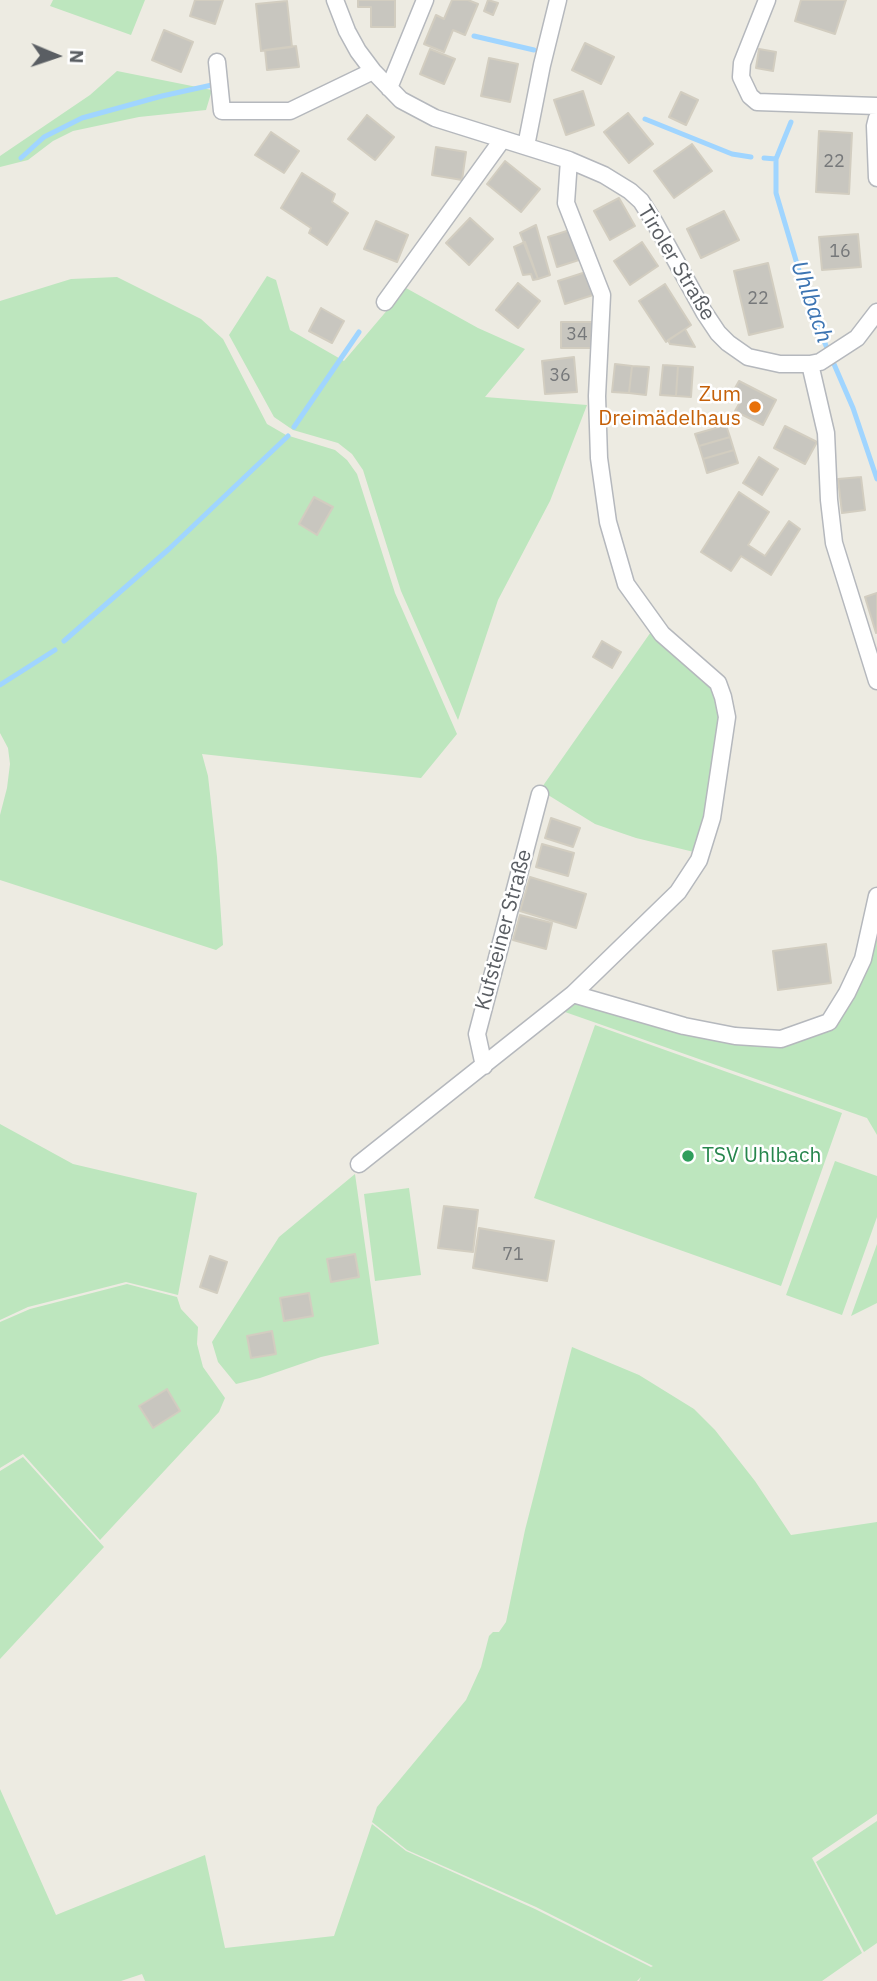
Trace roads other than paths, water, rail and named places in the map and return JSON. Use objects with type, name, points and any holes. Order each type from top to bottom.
[{"type":"street","name":"Tiroler Straße","points":[[335,0],[347,31],[373,71],[401,100],[435,118],[569,160],[617,182],[641,201],[656,223],[704,312],[727,343],[748,357],[764,362],[780,365],[815,363]]},
{"type":"street","points":[[389,88],[425,0]]},
{"type":"street","points":[[526,146],[558,0]]},
{"type":"street","points":[[767,0],[742,63],[741,77],[750,96],[757,102],[877,106]]},
{"type":"street","points":[[218,62],[222,111],[290,111],[373,71]]},
{"type":"street","points":[[877,118],[877,178]]},
{"type":"street","points":[[385,302],[502,140]]},
{"type":"street","points":[[359,1164],[573,994],[678,892],[699,860],[712,818],[727,717],[723,696],[718,683],[662,634],[626,584],[608,522],[599,458],[597,396],[602,295],[566,202],[569,160]]},
{"type":"street","points":[[877,312],[857,338],[815,363],[826,433],[828,500],[834,543],[877,681]]},
{"type":"street","name":"Kufsteiner Straße","points":[[484,1066],[477,1034],[540,794]]},
{"type":"street","points":[[573,994],[684,1026],[735,1036],[781,1039],[829,1022],[863,959],[877,895]]},
{"type":"waterway","points":[[474,36],[534,50]]},
{"type":"waterway","points":[[21,158],[44,137],[82,118],[212,85]]},
{"type":"waterway","points":[[645,119],[732,154],[751,157]]},
{"type":"waterway","name":"Uhlbach","points":[[791,122],[776,159],[776,193],[811,311],[853,408],[877,479]]},
{"type":"waterway","points":[[764,158],[776,159]]},
{"type":"waterway","points":[[294,427],[359,332]]},
{"type":"waterway","points":[[64,641],[169,549],[288,436]]},
{"type":"waterway","points":[[0,685],[55,650]]},
{"type":"place","name":"Zum Dreimädelhaus","points":[[755,407]]},
{"type":"place","name":"TSV Uhlbach","points":[[688,1156]]}]
